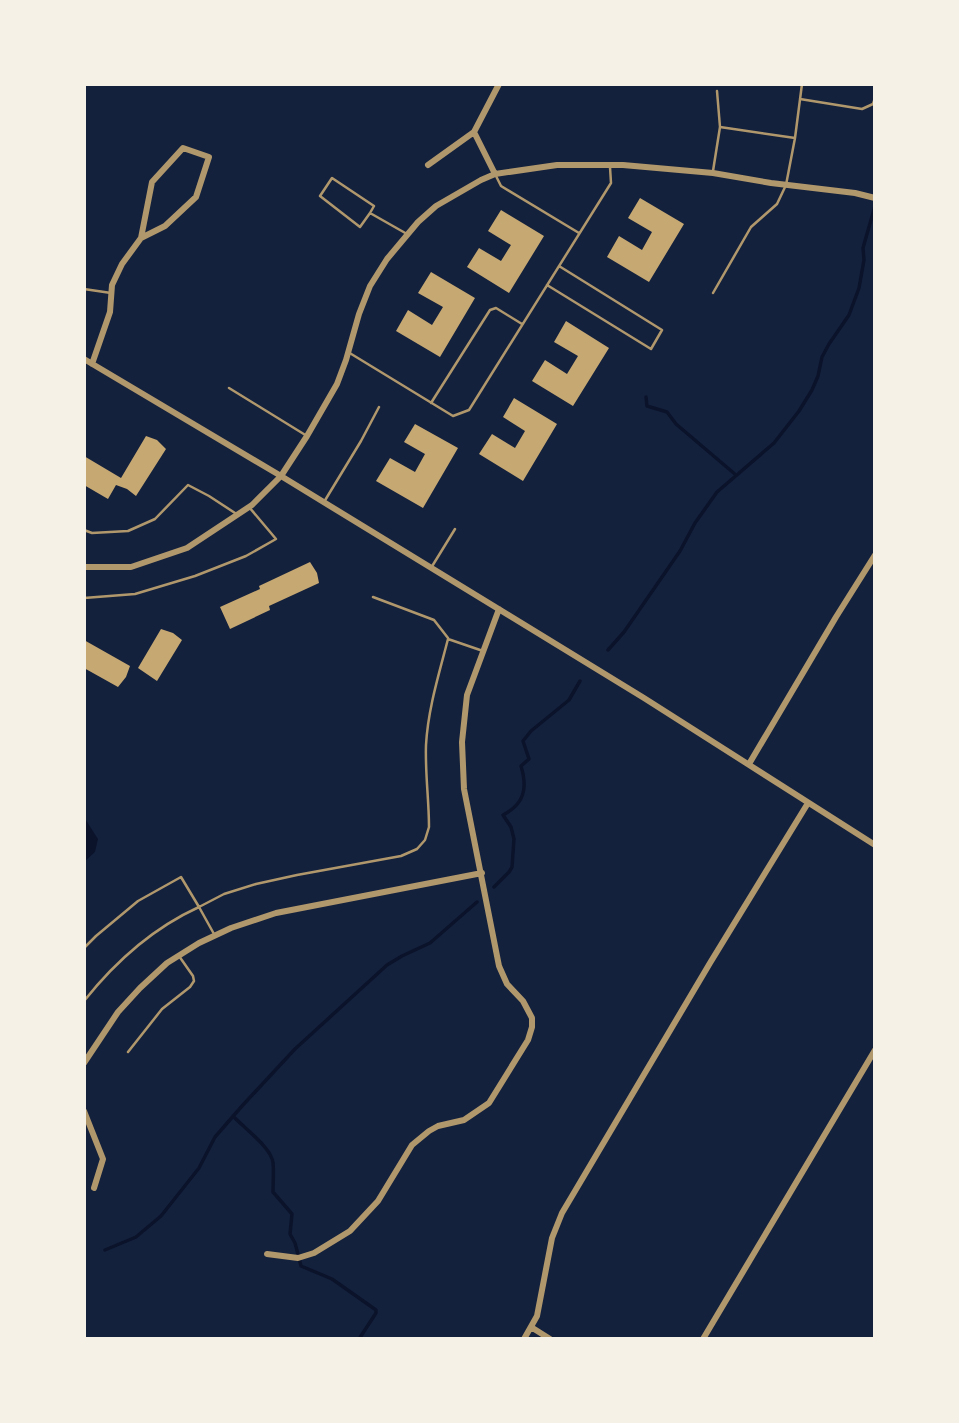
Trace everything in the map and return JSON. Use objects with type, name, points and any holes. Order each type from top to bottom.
[{"type":"street","points":[[428,165],[474,132],[499,84]]},
{"type":"street","points":[[474,132],[495,174]]},
{"type":"street","points":[[92,364],[110,312],[112,285],[122,264],[141,238],[152,183],[183,148],[209,157],[196,197],[165,226],[141,238]]},
{"type":"street","points":[[84,567],[131,567],[187,548],[249,507],[281,476],[337,384],[370,286],[387,259],[407,234],[436,206],[481,180],[495,174],[557,165],[610,165],[713,173],[875,198]]},
{"type":"street","points":[[84,359],[499,609],[875,845]]},
{"type":"street","points":[[749,764],[875,555]]},
{"type":"street","points":[[267,1254],[298,1258],[314,1254],[350,1231],[379,1200],[412,1145],[438,1126],[464,1120],[489,1103],[528,1040],[532,1018],[523,1001],[507,984],[499,966],[464,789],[462,742],[467,695],[499,609]]},
{"type":"street","points":[[524,1339],[537,1316],[557,1223],[583,1174],[808,803]]},
{"type":"street","points":[[84,1063],[118,1012],[139,988],[167,963],[215,936],[276,913],[482,873]]},
{"type":"street","points":[[703,1339],[875,1050]]},
{"type":"street","points":[[84,1111],[103,1159],[94,1188]]},
{"type":"street","points":[[531,1327],[550,1339]]},
{"type":"lane","points":[[713,293],[751,226],[777,204],[786,185],[802,84]]},
{"type":"lane","points":[[713,173],[720,127],[717,91]]},
{"type":"lane","points":[[800,99],[862,109],[873,104],[875,98]]},
{"type":"lane","points":[[720,127],[795,138]]},
{"type":"lane","points":[[348,352],[453,416],[469,410],[611,183],[610,165]]},
{"type":"lane","points":[[495,174],[501,186],[579,233]]},
{"type":"lane","points":[[332,178],[374,206],[370,213],[360,227],[320,196],[332,178]]},
{"type":"lane","points":[[370,213],[407,234]]},
{"type":"lane","points":[[547,285],[650,349],[662,330],[559,266]]},
{"type":"lane","points":[[84,289],[111,293]]},
{"type":"lane","points":[[431,403],[490,310],[496,308],[523,324]]},
{"type":"lane","points":[[229,388],[307,436]]},
{"type":"lane","points":[[324,502],[379,407]]},
{"type":"lane","points":[[84,530],[92,533],[128,531],[155,519],[188,485],[238,514]]},
{"type":"lane","points":[[84,598],[135,594],[195,576],[246,556],[276,539],[249,507]]},
{"type":"lane","points":[[431,568],[455,528]]},
{"type":"lane","points":[[373,597],[434,620],[448,639],[483,651]]},
{"type":"lane","points":[[84,1001],[129,952],[177,917],[224,894],[297,875],[401,856],[417,849],[425,840],[429,827],[426,747],[428,722],[431,700],[448,639]]},
{"type":"lane","points":[[84,948],[138,901],[181,877],[215,936]]},
{"type":"lane","points":[[128,1052],[162,1009],[194,981],[179,956]]},
{"type":"water","points":[[84,817],[98,839],[95,852],[84,862]]},
{"type":"building","points":[[640,198],[684,224],[649,282],[607,257],[619,236],[642,250],[652,232],[628,218]]},
{"type":"building","points":[[501,210],[544,236],[509,293],[467,267],[479,248],[501,261],[511,245],[488,231]]},
{"type":"building","points":[[431,272],[475,298],[440,357],[396,331],[408,310],[432,325],[443,307],[418,293]]},
{"type":"building","points":[[566,321],[609,348],[573,406],[532,381],[545,360],[567,374],[578,356],[554,342]]},
{"type":"building","points":[[514,398],[557,424],[523,481],[479,454],[492,434],[515,448],[525,431],[503,417]]},
{"type":"building","points":[[415,424],[458,448],[423,508],[376,481],[390,458],[415,472],[425,454],[404,442]]},
{"type":"building","points":[[146,436],[157,440],[166,449],[136,496],[116,485],[108,499],[84,485],[84,456],[121,478]]},
{"type":"building","points":[[310,562],[317,573],[319,583],[269,606],[270,610],[230,629],[220,607]]},
{"type":"building","points":[[161,629],[182,640],[157,681],[138,668]]},
{"type":"building","points":[[84,640],[130,666],[118,687],[84,668]]},
{"type":"waterway","points":[[608,650],[624,632],[680,551],[695,523],[717,492],[774,443],[812,390],[822,357],[849,315],[859,288],[864,260],[863,248],[875,206]]},
{"type":"waterway","points":[[646,397],[647,406],[667,412],[676,424],[736,475]]},
{"type":"waterway","points":[[494,887],[512,867],[514,839],[511,827],[503,815],[516,806],[523,795],[521,766],[529,759],[523,741],[531,731],[569,700],[580,681]]},
{"type":"waterway","points":[[105,1250],[136,1237],[161,1216],[199,1168],[215,1137],[295,1049],[387,965],[430,943],[477,902]]},
{"type":"waterway","points":[[233,1116],[263,1145],[271,1157],[273,1192],[292,1214],[290,1234],[301,1266],[332,1279],[376,1310],[359,1339]]}]
